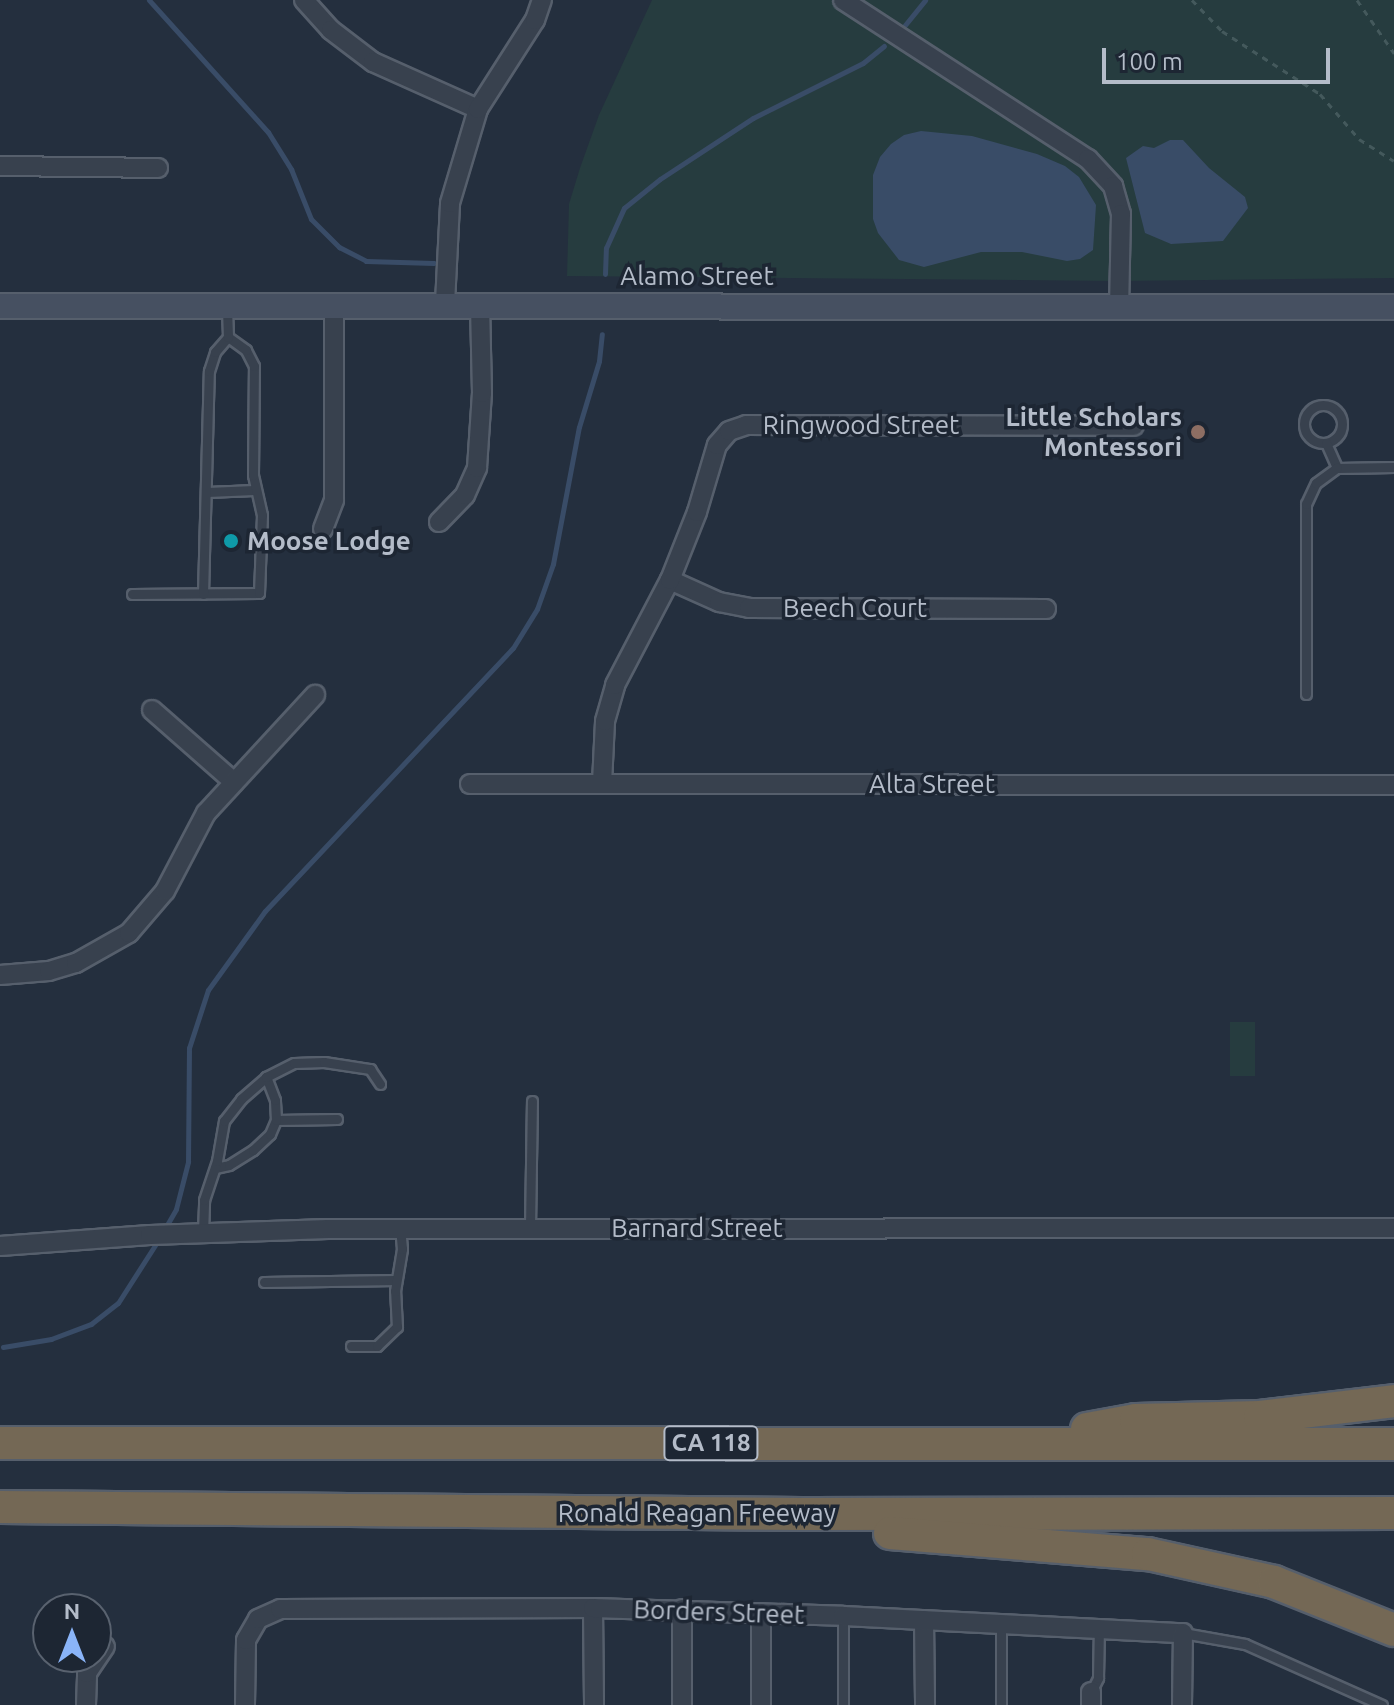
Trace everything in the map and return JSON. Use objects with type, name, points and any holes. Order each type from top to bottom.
[{"type":"highway","points":[[1004,1443],[1136,1420],[1260,1417],[1394,1401]]},
{"type":"highway","name":"CA 118","points":[[14,1443],[1394,1444]]},
{"type":"highway","name":"Ronald Reagan Freeway","points":[[0,1507],[802,1514],[1394,1513]]},
{"type":"highway","points":[[802,1514],[891,1533],[1161,1556],[1274,1582],[1394,1630]]},
{"type":"main road","name":"Alamo Street","points":[[0,306],[334,307],[445,303],[1394,307]]},
{"type":"street","points":[[304,0],[331,30],[373,62],[478,109]]},
{"type":"street","points":[[445,303],[450,203],[478,109],[535,20],[542,0]]},
{"type":"street","points":[[843,0],[959,79],[1088,159],[1113,186],[1121,214],[1119,306]]},
{"type":"street","points":[[0,166],[158,168]]},
{"type":"street","points":[[439,522],[465,495],[477,468],[482,393],[480,304]]},
{"type":"street","points":[[323,529],[334,500],[334,307]]},
{"type":"street","name":"Ringwood Street","points":[[602,783],[605,721],[615,685],[670,580],[697,512],[717,445],[729,431],[746,425],[1134,426]]},
{"type":"street","name":"Beech Court","points":[[670,580],[719,602],[749,608],[1046,609]]},
{"type":"street","points":[[0,975],[49,971],[76,963],[129,933],[165,891],[196,829],[234,782],[315,695]]},
{"type":"street","points":[[152,710],[234,782]]},
{"type":"street","name":"Alta Street","points":[[470,784],[1394,785]]},
{"type":"street","name":"Barnard Street","points":[[0,1246],[176,1233],[400,1228],[1394,1228]]},
{"type":"street","points":[[593,1608],[594,1705]]},
{"type":"street","name":"Borders Street","points":[[245,1705],[246,1640],[258,1619],[280,1609],[682,1609],[1183,1633]]},
{"type":"street","points":[[682,1609],[682,1705]]},
{"type":"street","points":[[761,1613],[761,1705]]},
{"type":"street","points":[[924,1620],[925,1705]]},
{"type":"street","points":[[1182,1705],[1183,1633]]},
{"type":"street","points":[[86,1705],[87,1673]]},
{"type":"lane","points":[[203,594],[209,371],[215,352],[228,337],[227,306]]},
{"type":"lane","points":[[132,594],[259,593],[262,515],[255,490],[254,366],[246,350],[228,337]]},
{"type":"lane","points":[[1326,443],[1340,432],[1342,420],[1336,409],[1324,405],[1312,408],[1304,425],[1308,436],[1326,443],[1337,468]]},
{"type":"lane","points":[[1306,694],[1306,504],[1316,483],[1337,468],[1394,467]]},
{"type":"lane","points":[[206,492],[255,490]]},
{"type":"lane","points":[[203,1233],[204,1200],[215,1168],[224,1121],[241,1099],[266,1077],[294,1063],[324,1062],[370,1069],[380,1084]]},
{"type":"lane","points":[[215,1168],[229,1165],[253,1150],[270,1134],[276,1120],[275,1100],[266,1077]]},
{"type":"lane","points":[[530,1227],[532,1101]]},
{"type":"lane","points":[[276,1120],[337,1119]]},
{"type":"lane","points":[[351,1346],[377,1346],[397,1327],[396,1280],[402,1249],[400,1228]]},
{"type":"lane","points":[[264,1282],[396,1280]]},
{"type":"lane","points":[[843,1616],[843,1705]]},
{"type":"lane","points":[[1001,1624],[1001,1705]]},
{"type":"lane","points":[[1091,1699],[1098,1678],[1099,1628]]},
{"type":"lane","points":[[1183,1633],[1245,1644],[1382,1705]]},
{"type":"path","points":[[1192,0],[1222,31],[1320,94],[1359,139],[1394,161]]},
{"type":"path","points":[[1357,0],[1394,53]]},
{"type":"green space","points":[[652,0],[1394,0],[1394,278],[1117,281],[567,276],[569,204],[580,168],[599,115]]},
{"type":"green space","points":[[1230,1022],[1255,1022],[1255,1076],[1230,1076]]},
{"type":"water","points":[[921,131],[972,136],[1037,154],[1065,166],[1079,177],[1096,205],[1093,250],[1080,259],[1067,261],[1022,252],[981,252],[924,267],[899,260],[878,233],[873,219],[873,175],[880,157],[891,144],[904,135]]},
{"type":"water","points":[[1170,140],[1183,140],[1209,168],[1245,197],[1248,208],[1223,241],[1171,244],[1145,233],[1126,158],[1143,146],[1154,148]]},
{"type":"waterway","points":[[149,0],[268,132],[291,169],[311,219],[339,247],[366,261],[434,263]]},
{"type":"waterway","points":[[905,25],[925,0]]},
{"type":"waterway","points":[[605,274],[606,248],[624,208],[660,179],[753,118],[863,63],[884,46]]},
{"type":"waterway","points":[[164,1230],[176,1209],[188,1162],[189,1048],[208,990],[265,911],[513,648],[537,609],[553,564],[579,427],[599,361],[602,334]]},
{"type":"waterway","points":[[3,1347],[51,1339],[91,1324],[118,1303],[159,1239]]},
{"type":"place","name":"Little Scholars Montessori","points":[[1198,432]]},
{"type":"place","name":"Moose Lodge","points":[[231,541]]}]
